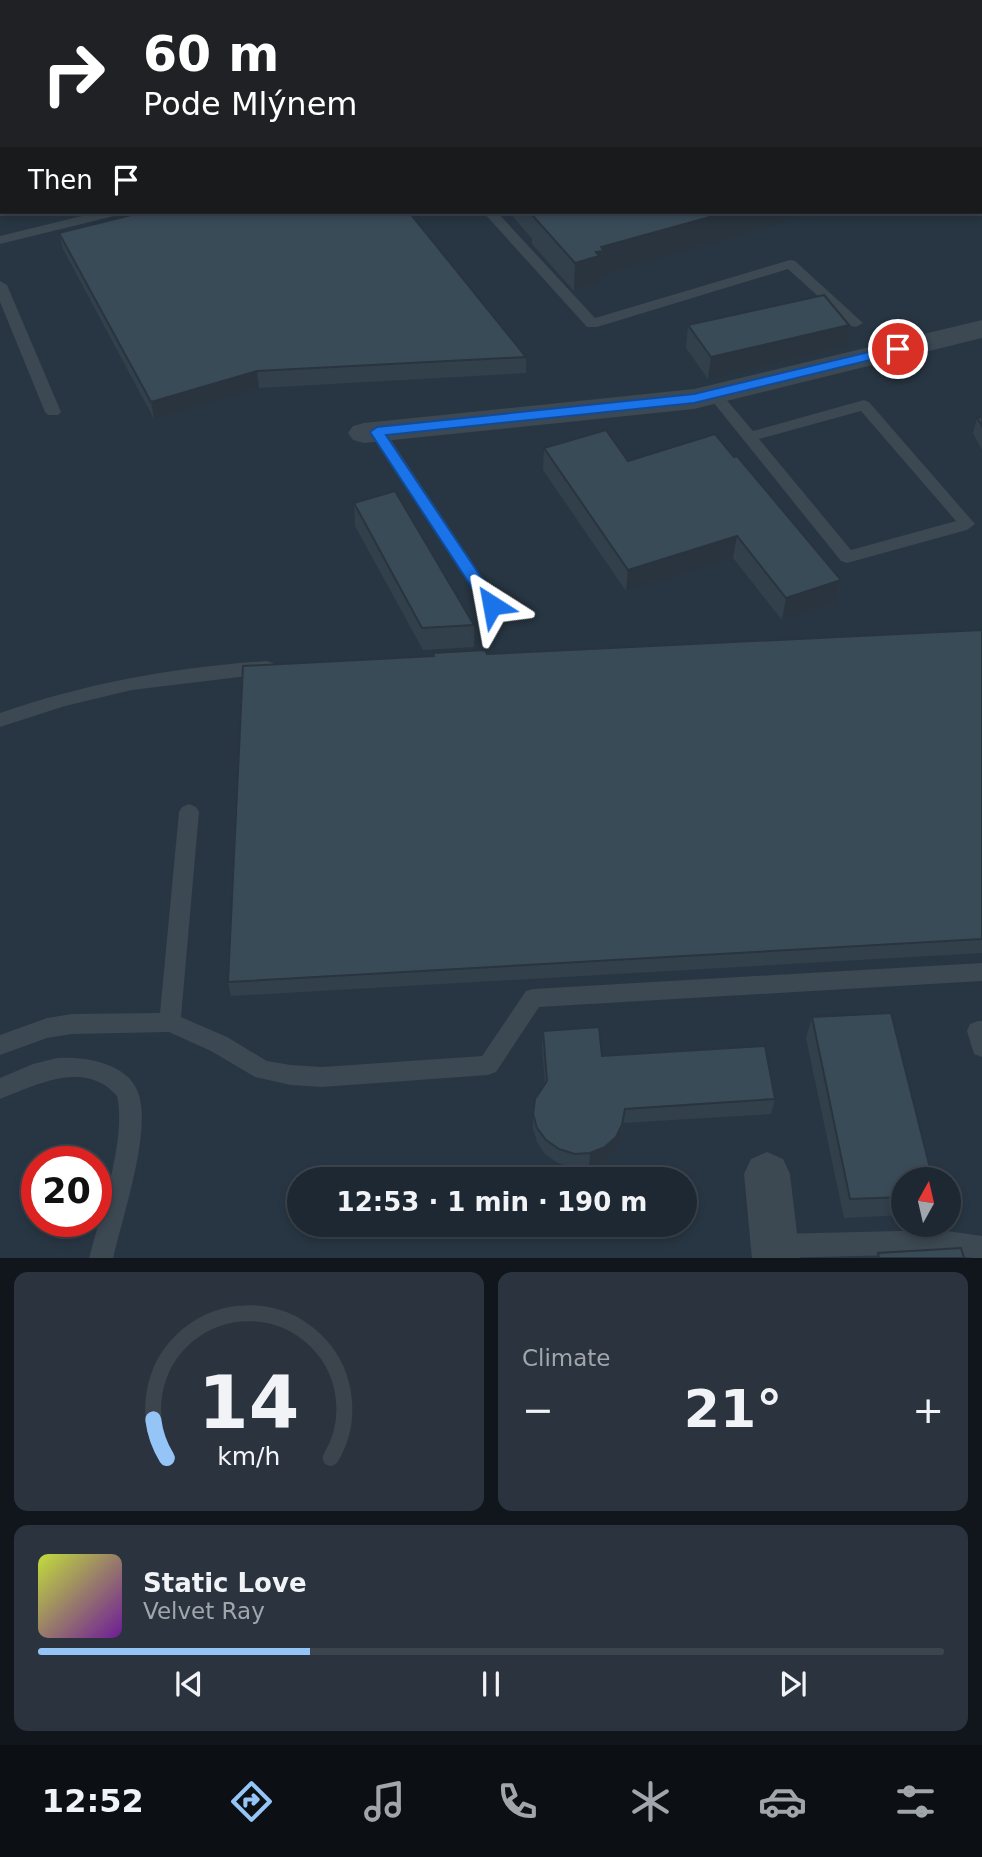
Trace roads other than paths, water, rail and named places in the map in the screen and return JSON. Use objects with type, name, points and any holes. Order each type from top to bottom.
[{"type":"street","points":[[370,432],[694,398],[982,329]]},
{"type":"street","points":[[767,1174],[776,1252]]},
{"type":"lane","points":[[0,240],[105,214]]},
{"type":"lane","points":[[492,214],[592,324],[790,264],[856,323]]},
{"type":"lane","points":[[0,285],[53,412]]},
{"type":"lane","points":[[714,394],[847,557],[967,524],[864,405],[750,437]]},
{"type":"lane","points":[[370,432],[492,605]]},
{"type":"lane","points":[[0,720],[28,709],[147,680],[282,667]]},
{"type":"lane","points":[[170,1022],[189,812]]},
{"type":"lane","points":[[0,1045],[47,1028],[72,1024],[170,1022],[219,1044],[263,1070],[291,1075],[322,1077],[488,1065],[533,998],[982,972]]},
{"type":"lane","points":[[982,1031],[978,1031],[982,1047]]},
{"type":"lane","points":[[0,1089],[22,1077],[48,1070],[81,1067],[112,1077],[128,1094],[132,1121],[101,1258]]},
{"type":"lane","points":[[776,1252],[940,1242],[982,1248]]}]
